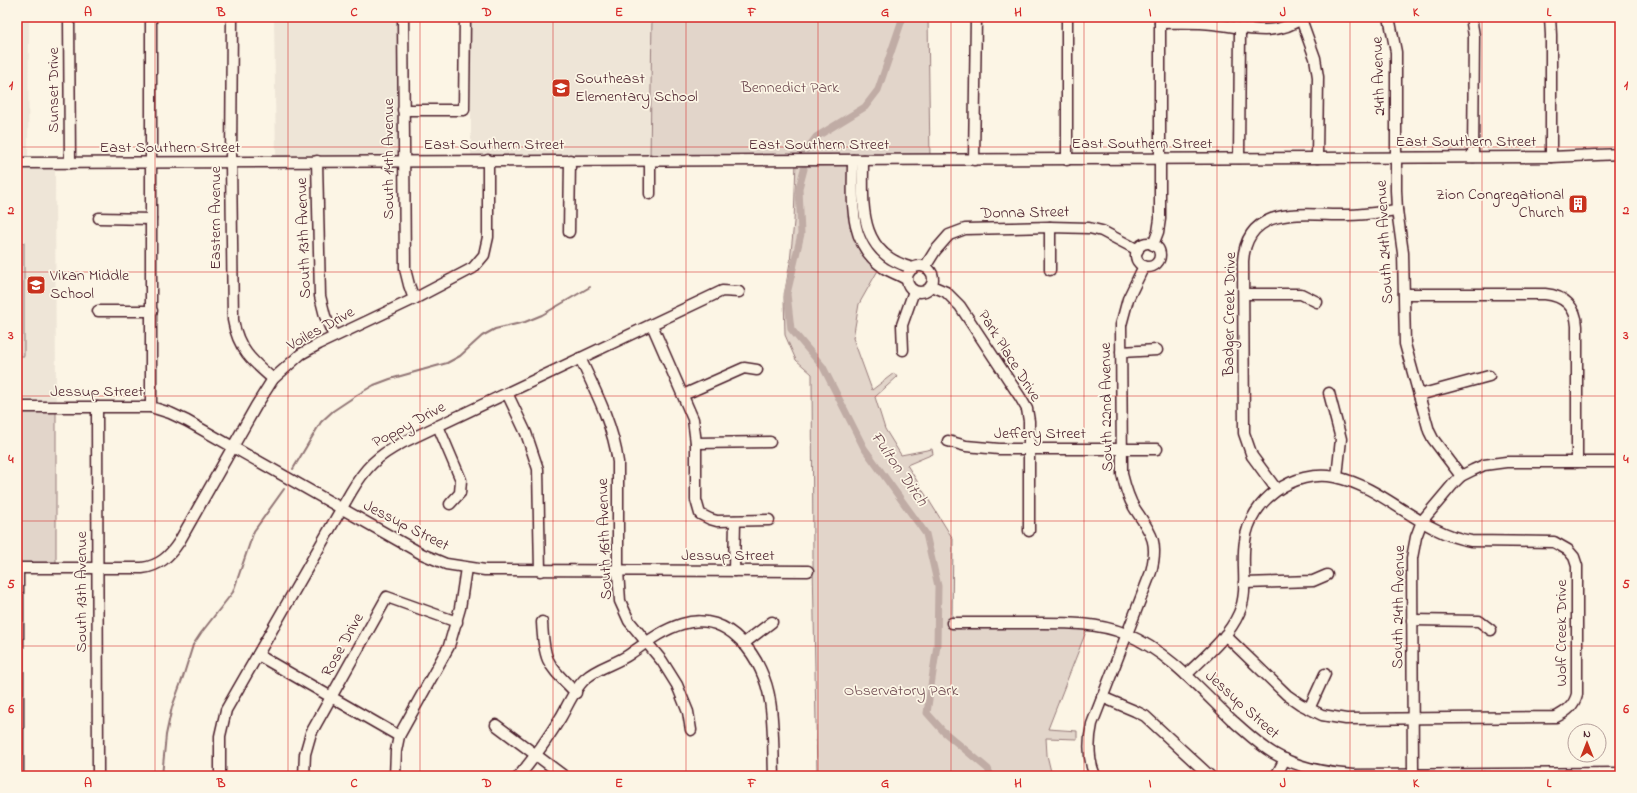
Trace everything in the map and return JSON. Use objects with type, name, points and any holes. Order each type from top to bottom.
[{"type":"street","name":"Sunset Drive","points":[[69,17],[70,163]]},
{"type":"street","points":[[151,17],[151,407]]},
{"type":"street","name":"Eastern Avenue","points":[[232,17],[231,162],[232,291],[234,329],[246,354],[273,379]]},
{"type":"street","name":"South 14th Avenue","points":[[403,17],[405,269],[414,298]]},
{"type":"street","points":[[403,110],[464,110],[464,17]]},
{"type":"street","points":[[974,160],[976,17]]},
{"type":"street","points":[[1066,17],[1067,160]]},
{"type":"street","name":"24th Avenue","points":[[1389,17],[1396,52],[1396,158]]},
{"type":"street","points":[[1471,17],[1474,36],[1474,157]]},
{"type":"street","points":[[1550,17],[1551,156]]},
{"type":"street","points":[[1153,245],[1158,232],[1160,219],[1160,20],[1212,23],[1252,30],[1273,29],[1287,25],[1302,18],[1316,58],[1318,76],[1317,158]]},
{"type":"street","points":[[1239,158],[1240,29]]},
{"type":"street","name":"East Southern Street","points":[[17,162],[150,163],[488,160],[1067,160],[1396,158],[1620,154]]},
{"type":"street","points":[[1590,155],[1620,162]]},
{"type":"street","name":"South 24th Avenue","points":[[1396,158],[1397,210],[1403,253],[1405,344],[1426,424],[1433,439],[1461,476],[1442,496],[1422,521],[1417,531],[1413,548],[1413,775]]},
{"type":"street","name":"Voiles Drive","points":[[17,568],[147,568],[156,565],[169,556],[179,542],[232,447],[273,379],[301,354],[334,336],[466,272],[477,264],[484,255],[488,237],[488,160]]},
{"type":"street","points":[[569,232],[570,160]]},
{"type":"street","points":[[650,160],[650,194]]},
{"type":"street","points":[[858,160],[864,212],[868,230],[872,239],[882,252],[889,258],[913,268]]},
{"type":"street","points":[[858,160],[853,212],[860,239],[873,258],[884,268],[906,279]]},
{"type":"street","name":"South 13th Avenue","points":[[317,161],[320,296],[325,316],[334,336]]},
{"type":"street","name":"Badger Creek Drive","points":[[1277,490],[1252,456],[1244,434],[1244,254],[1253,225],[1284,215],[1349,215],[1397,210]]},
{"type":"street","points":[[99,218],[151,218]]},
{"type":"street","points":[[1050,227],[1050,270]]},
{"type":"street","name":"Donna Street","points":[[925,267],[935,251],[949,235],[965,229],[1050,227],[1090,228],[1102,232],[1138,250]]},
{"type":"street","points":[[1144,244],[1153,245],[1160,252],[1159,260],[1153,266],[1144,266],[1138,260],[1138,250],[1144,244]]},
{"type":"street","points":[[921,266],[925,267],[929,269],[933,277],[932,286],[925,291],[914,291],[909,287],[906,279],[907,274],[913,268],[921,266]]},
{"type":"street","name":"South 22nd Avenue","points":[[1095,776],[1090,758],[1089,743],[1092,724],[1151,572],[1154,550],[1152,538],[1147,525],[1135,508],[1125,487],[1122,474],[1121,450],[1121,325],[1124,310],[1144,266]]},
{"type":"street","name":"Park Place Drive","points":[[932,286],[946,292],[960,306],[1027,409],[1030,449],[1029,531]]},
{"type":"street","name":"Poppy Drive","points":[[220,776],[220,736],[224,716],[230,703],[359,478],[370,464],[380,456],[402,443],[722,291],[739,292]]},
{"type":"street","points":[[903,350],[902,325],[914,291]]},
{"type":"street","points":[[1244,294],[1301,294],[1317,302]]},
{"type":"street","points":[[1404,294],[1545,294],[1571,299],[1576,315],[1577,326],[1577,462]]},
{"type":"street","points":[[98,311],[152,311]]},
{"type":"street","points":[[652,325],[693,419],[696,443],[696,500],[699,518],[717,521],[769,520]]},
{"type":"street","points":[[1121,352],[1157,350]]},
{"type":"street","name":"South 16th Avenue","points":[[580,358],[605,412],[616,447],[618,462],[618,571],[619,592],[623,610],[629,621],[662,661],[677,684],[686,705],[691,730]]},
{"type":"street","points":[[683,395],[744,368],[757,370]]},
{"type":"street","points":[[1419,395],[1489,376]]},
{"type":"street","points":[[507,393],[526,433],[538,469],[540,571]]},
{"type":"street","points":[[1329,393],[1341,439],[1337,477]]},
{"type":"street","name":"Jessup Street","points":[[17,407],[151,407],[170,413],[422,554],[446,564],[485,570],[808,571]]},
{"type":"street","name":"South 13th Avenue","points":[[97,407],[98,776]]},
{"type":"street","points":[[438,426],[461,480],[460,494],[450,504]]},
{"type":"street","name":"Jeffery Street","points":[[948,441],[981,448],[1121,450],[1157,449]]},
{"type":"street","points":[[696,443],[770,442]]},
{"type":"street","points":[[1461,476],[1484,465],[1498,462],[1620,462]]},
{"type":"street","name":"Wolf Creek Drive","points":[[1186,675],[1225,635],[1233,624],[1241,608],[1244,583],[1245,542],[1249,524],[1257,509],[1277,490],[1291,482],[1303,478],[1321,475],[1337,477],[1353,482],[1442,533],[1464,540],[1554,542],[1564,547],[1572,554],[1576,562],[1578,573],[1577,694],[1576,700],[1570,708],[1556,717],[1346,719],[1322,714],[1309,709],[1287,695],[1225,635]]},
{"type":"street","points":[[734,571],[735,521]]},
{"type":"street","points":[[17,568],[18,776]]},
{"type":"street","points":[[395,776],[396,751],[399,736],[446,653],[452,638],[457,622],[466,568]]},
{"type":"street","points":[[1244,583],[1313,581],[1327,575]]},
{"type":"street","name":"Rose Drive","points":[[304,776],[305,754],[309,740],[331,697],[388,597],[457,622]]},
{"type":"street","points":[[1412,620],[1479,621],[1491,630]]},
{"type":"street","points":[[519,776],[545,744],[584,680],[592,674],[625,658],[671,628],[697,621],[715,623],[727,628],[735,634],[752,655],[763,675],[770,700],[773,722],[774,776]]},
{"type":"street","points":[[542,622],[543,645],[549,664],[576,693]]},
{"type":"street","points":[[743,644],[772,622]]},
{"type":"street","name":"Jessup Street","points":[[952,623],[1078,623],[1101,626],[1126,634],[1158,652],[1186,675],[1253,739],[1273,753],[1306,768],[1332,774],[1413,775],[1620,773]]},
{"type":"street","points":[[258,655],[399,736]]},
{"type":"street","points":[[1309,709],[1325,674]]},
{"type":"street","points":[[1102,698],[1145,716],[1210,776]]},
{"type":"street","points":[[496,725],[564,776]]},
{"type":"street","points":[[1276,776],[1285,759]]},
{"type":"shaded area","name":"Vikan Middle School","points":[[17,17],[29,17],[28,162],[55,163],[56,407],[17,407]]},
{"type":"shaded area","points":[[274,17],[403,17],[403,161],[276,162]]},
{"type":"shaded area","name":"Southeast Elementary School","points":[[471,17],[652,17],[650,160],[471,160]]},
{"type":"green space","name":"Observatory Park","points":[[652,17],[928,17],[930,160],[854,160],[856,230],[881,265],[859,304],[853,338],[872,390],[894,373],[897,377],[875,397],[885,429],[901,455],[932,449],[933,454],[907,465],[953,539],[952,623],[1089,624],[1048,729],[1077,731],[1077,739],[1046,738],[1047,755],[1052,776],[817,776],[813,563],[812,374],[796,360],[785,335],[784,297],[790,262],[794,222],[796,160],[650,160]]},
{"type":"green space","points":[[17,86],[18,131],[21,131],[21,139],[17,139]]},
{"type":"green space","points":[[17,243],[24,243],[24,356],[17,356]]},
{"type":"green space","points":[[17,407],[56,407],[56,568],[17,568]]},
{"type":"waterway","name":"Fulton Ditch","points":[[807,149],[816,137],[865,107],[878,90],[903,17]]},
{"type":"waterway","name":"Fulton Ditch","points":[[804,169],[799,188],[801,234],[787,294],[791,329],[823,367],[864,448],[926,534],[938,586],[937,645],[927,713],[943,731],[988,769],[991,776]]},
{"type":"waterway","points":[[293,469],[321,422],[333,411],[357,395],[374,385],[390,379],[447,363],[460,356],[482,336],[495,329],[525,322],[542,315],[590,287]]},
{"type":"waterway","points":[[162,776],[166,735],[172,707],[193,645],[233,592],[254,531],[284,489]]},
{"type":"place","name":"Southeast Elementary School","points":[[561,88]]},
{"type":"place","name":"Zion Congregational Church","points":[[1578,204]]},
{"type":"place","name":"Vikan Middle School","points":[[36,285]]},
{"type":"park label","name":"Bennedict Park","points":[[790,88]]}]
